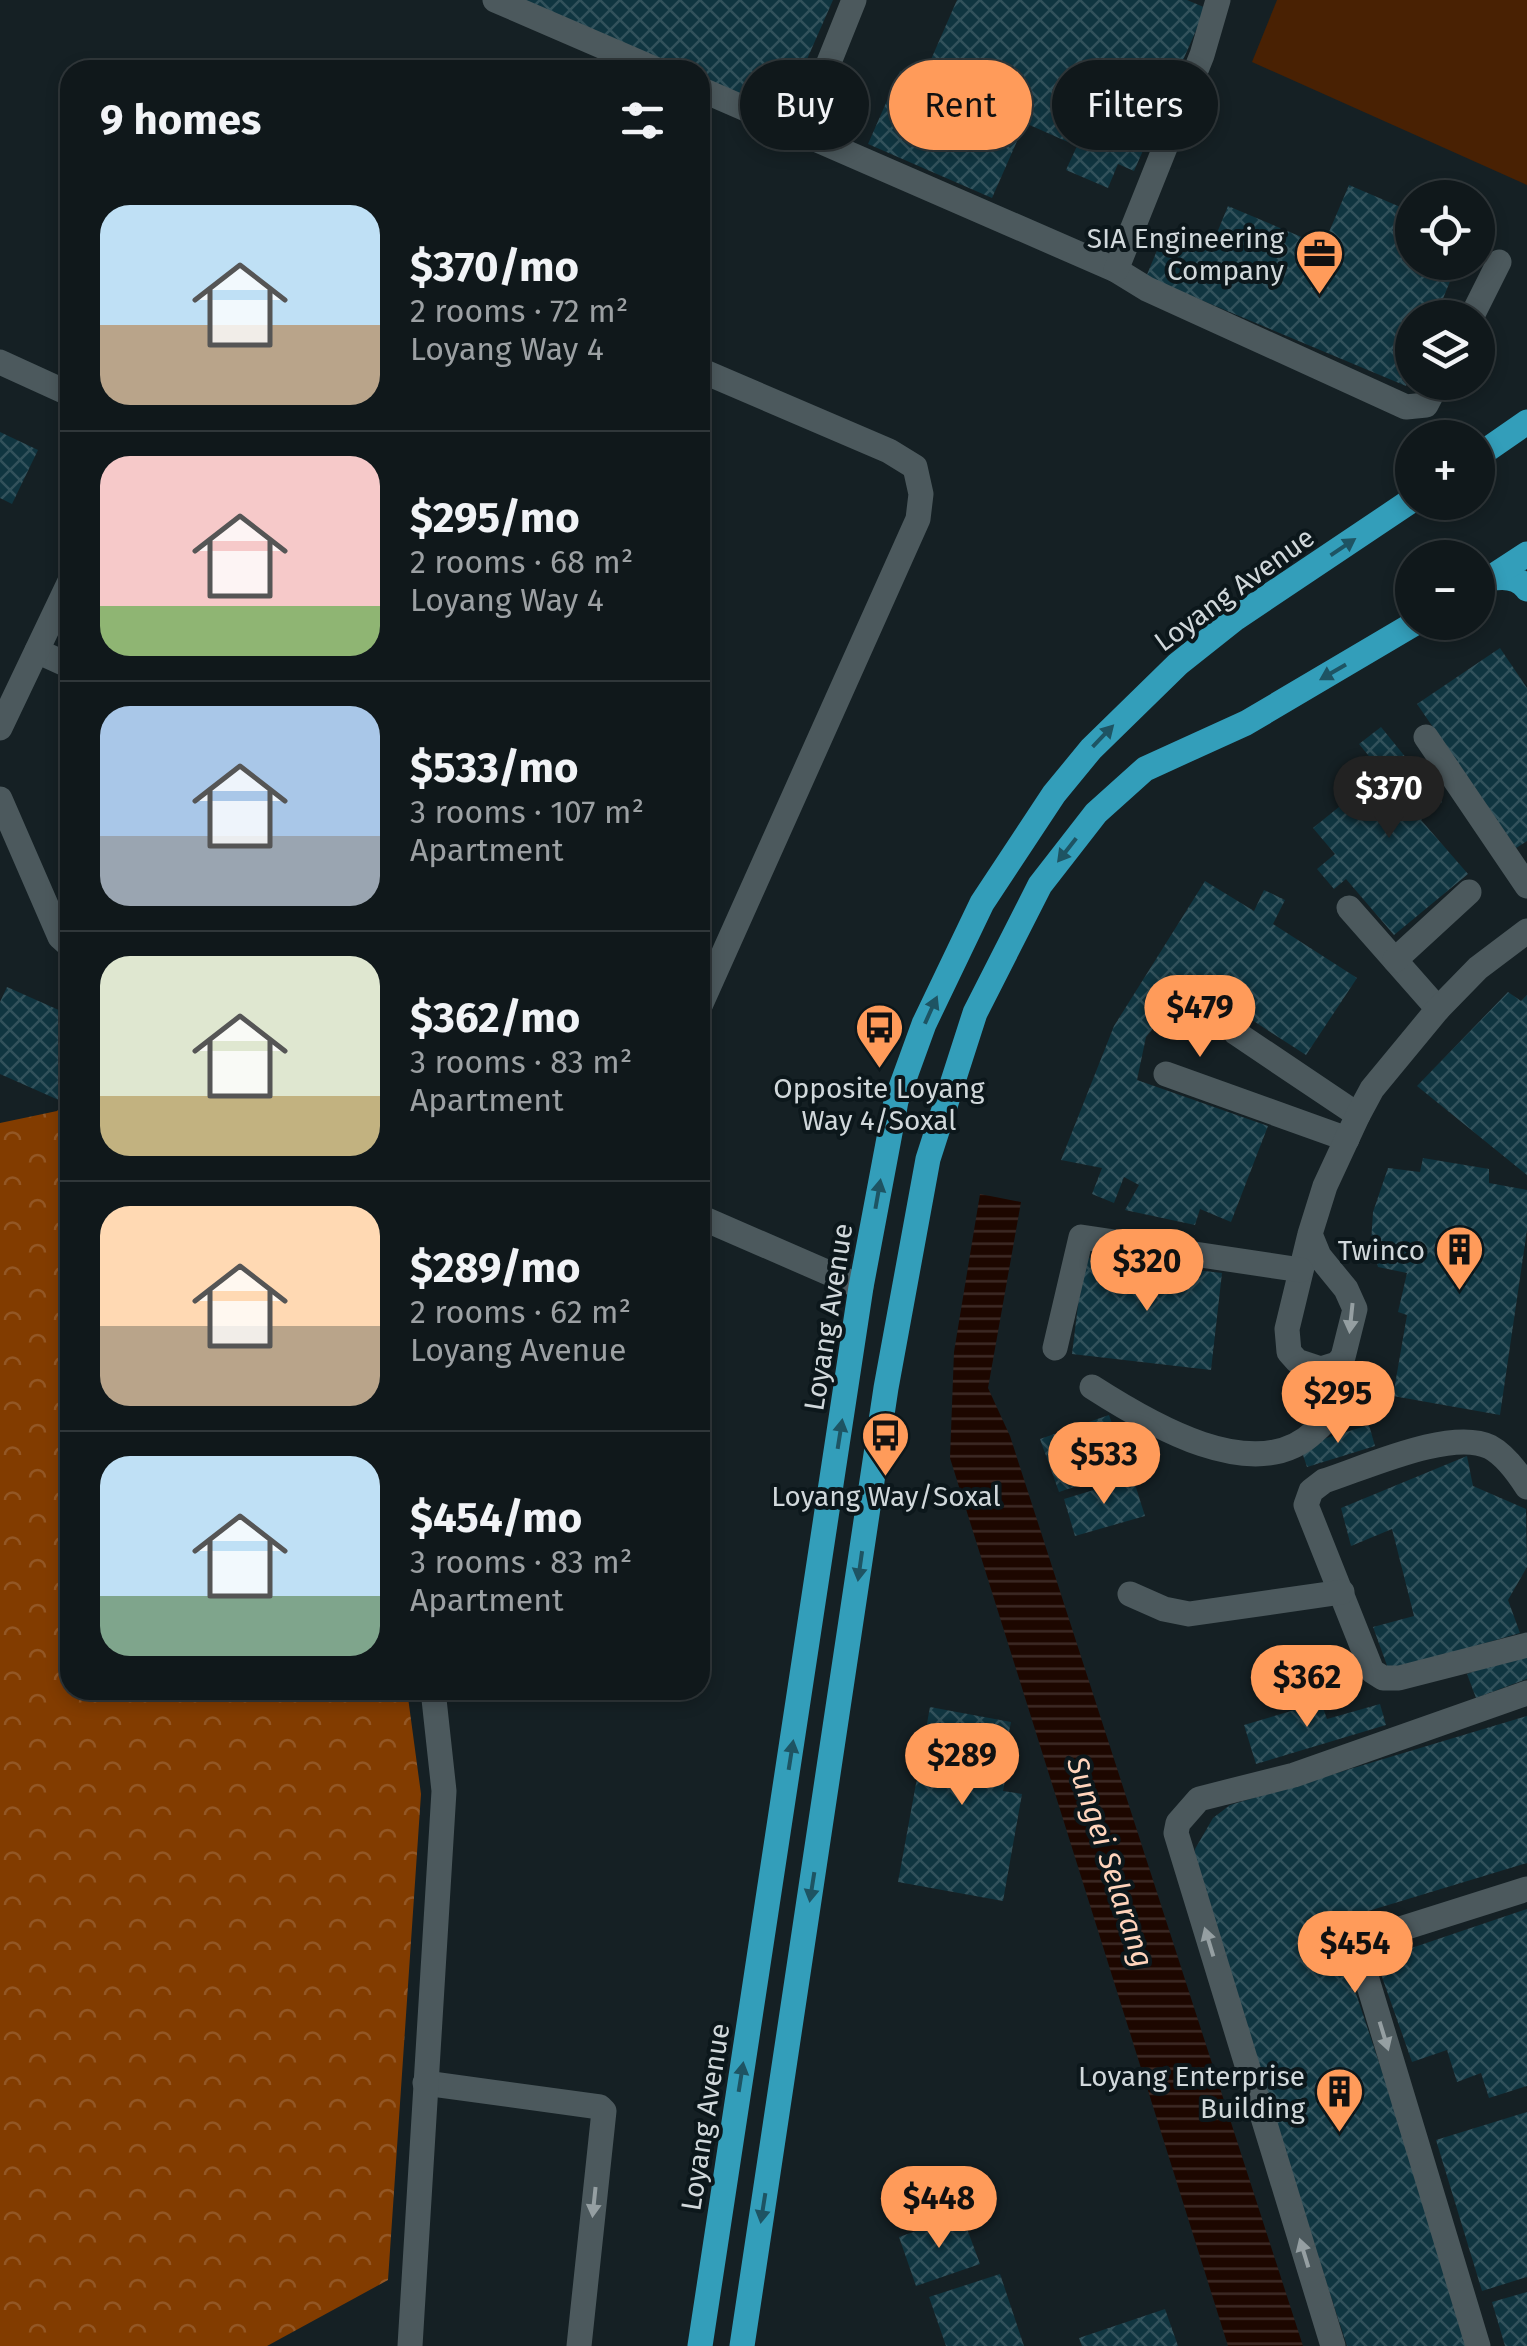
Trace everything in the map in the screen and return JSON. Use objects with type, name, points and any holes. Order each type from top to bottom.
[{"type":"main road","points":[[1495,444],[1527,422]]},
{"type":"main road","name":"Loyang Avenue","points":[[700,2346],[861,1287],[896,1101],[924,1024],[982,903],[1026,834],[1090,749],[1178,664],[1236,618],[1395,511]]},
{"type":"main road","points":[[1495,574],[1527,554]]},
{"type":"main road","points":[[1495,579],[1504,576],[1527,589]]},
{"type":"main road","points":[[742,2346],[886,1388],[928,1159],[975,1013],[1040,885],[1096,813],[1145,769],[1246,723],[1395,635]]},
{"type":"street","points":[[495,0],[634,60]]},
{"type":"street","points":[[830,60],[854,0]]},
{"type":"street","points":[[1116,270],[1202,55],[1218,0]]},
{"type":"street","points":[[710,93],[740,106]]},
{"type":"street","points":[[842,150],[1116,270],[1146,289],[1406,408],[1426,405],[1429,400]]},
{"type":"street","points":[[1479,300],[1499,262]]},
{"type":"street","points":[[0,362],[60,389]]},
{"type":"street","points":[[710,374],[889,451],[914,468],[920,494],[918,519],[710,984]]},
{"type":"street","points":[[0,728],[60,602]]},
{"type":"street","points":[[36,651],[60,662]]},
{"type":"street","points":[[1426,738],[1527,886]]},
{"type":"street","points":[[0,799],[60,937]]},
{"type":"street","points":[[1395,960],[1469,892]]},
{"type":"street","points":[[1349,908],[1438,1009]]},
{"type":"street","points":[[1337,1364],[1321,1369],[1310,1367],[1288,1352],[1287,1329],[1326,1186],[1372,1089],[1438,1009],[1478,968],[1527,932]]},
{"type":"street","points":[[1236,1032],[1358,1115]]},
{"type":"street","points":[[1166,1074],[1347,1139]]},
{"type":"street","points":[[710,1221],[861,1287]]},
{"type":"street","points":[[1092,1387],[1132,1413],[1218,1450],[1245,1456],[1300,1446],[1329,1418],[1341,1400],[1337,1364],[1347,1348],[1355,1309],[1346,1289],[1319,1256],[1310,1234]]},
{"type":"street","points":[[1055,1348],[1082,1237],[1302,1270]]},
{"type":"street","points":[[1527,1487],[1505,1458],[1488,1446],[1446,1440],[1324,1480],[1311,1491],[1306,1506],[1372,1671],[1383,1678],[1399,1678],[1527,1645]]},
{"type":"street","points":[[1130,1594],[1164,1609],[1188,1614],[1342,1592]]},
{"type":"street","points":[[1333,2346],[1176,1833],[1178,1823],[1198,1799],[1294,1774],[1527,1694]]},
{"type":"street","points":[[410,2346],[444,1791],[434,1700]]},
{"type":"street","points":[[1478,2346],[1356,1943],[1527,1889]]},
{"type":"street","points":[[425,2083],[600,2107],[604,2111],[579,2346]]},
{"type":"shaded area","points":[[1277,0],[1527,0],[1527,185],[1252,62]]},
{"type":"green space","points":[[60,1108],[60,1700],[408,1700],[421,1794],[388,2280],[267,2346],[0,2346],[0,1123]]},
{"type":"water","name":"Sungei Selarang","points":[[980,1194],[1021,1202],[988,1388],[1010,1436],[1303,2346],[1228,2346],[950,1458],[954,1352]]},
{"type":"building","points":[[516,0],[833,0],[807,60],[740,60],[740,96],[710,83],[710,60],[657,60]]},
{"type":"building","points":[[957,0],[1187,0],[1206,8],[1183,60],[1052,60],[1052,135],[1032,126],[1032,60],[931,60]]},
{"type":"building","points":[[889,96],[889,150],[1013,150],[992,198],[869,142]]},
{"type":"building","points":[[1075,150],[1143,150],[1134,171],[1118,164],[1108,188],[1066,170]]},
{"type":"building","name":"SIA Engineering Company","points":[[1349,185],[1395,205],[1395,280],[1451,280],[1442,300],[1395,300],[1395,381],[1146,277],[1165,231],[1210,250],[1228,206],[1323,246]]},
{"type":"building","points":[[0,432],[38,450],[12,504],[0,498]]},
{"type":"building","points":[[1500,648],[1527,688],[1527,841],[1516,848],[1417,704]]},
{"type":"building","points":[[1381,727],[1442,802],[1421,820],[1468,874],[1394,935],[1346,879],[1334,889],[1317,869],[1335,854],[1313,828],[1382,772],[1359,744]]},
{"type":"building","points":[[1205,881],[1254,911],[1264,890],[1285,900],[1273,924],[1357,978],[1306,1055],[1192,981],[1146,1037],[1137,1080],[1268,1126],[1231,1222],[1200,1209],[1195,1225],[1125,1210],[1139,1185],[1124,1177],[1114,1203],[1092,1194],[1102,1168],[1061,1160],[1114,1026]]},
{"type":"building","points":[[7,987],[60,1011],[60,1101],[0,1074],[0,1002]]},
{"type":"building","points":[[1508,992],[1521,1001],[1527,995],[1527,1175],[1417,1086]]},
{"type":"building","name":"Twinco","points":[[1423,1158],[1489,1169],[1489,1183],[1527,1190],[1527,1230],[1500,1415],[1393,1396],[1407,1315],[1398,1312],[1407,1273],[1378,1267],[1371,1243],[1373,1212],[1388,1168],[1420,1172]]},
{"type":"building","points":[[1084,1257],[1222,1273],[1211,1370],[1072,1354]]},
{"type":"building","points":[[1109,1415],[1128,1469],[1059,1492],[1040,1439]]},
{"type":"building","points":[[1369,1425],[1375,1446],[1307,1467],[1300,1446]]},
{"type":"building","points":[[1467,1456],[1473,1486],[1526,1509],[1527,1567],[1508,1600],[1520,1633],[1389,1671],[1373,1627],[1414,1616],[1392,1529],[1351,1546],[1341,1508]]},
{"type":"building","points":[[1133,1478],[1145,1516],[1075,1536],[1064,1499]]},
{"type":"building","points":[[1527,1651],[1527,1679],[1476,1698],[1467,1674]]},
{"type":"building","points":[[1321,1702],[1327,1719],[1380,1704],[1386,1725],[1256,1764],[1244,1725]]},
{"type":"building","points":[[930,1707],[1011,1722],[1007,1742],[1012,1743],[1003,1791],[1022,1794],[1003,1901],[898,1882]]},
{"type":"building","name":"Loyang Enterprise Building","points":[[1527,1716],[1527,1863],[1332,1922],[1474,2346],[1347,2346],[1192,1870],[1195,1849],[1213,1818],[1230,1805]]},
{"type":"building","points":[[1527,1909],[1527,2086],[1489,2098],[1481,2073],[1457,2082],[1447,2050],[1412,2062],[1376,1960]]},
{"type":"building","points":[[1527,2112],[1527,2277],[1482,2291],[1436,2140]]},
{"type":"building","points":[[962,2215],[980,2264],[916,2286],[899,2237]]},
{"type":"building","points":[[1000,2274],[1024,2346],[946,2346],[929,2297]]},
{"type":"building","points":[[1527,2292],[1527,2346],[1505,2346],[1492,2302]]},
{"type":"building","points":[[1165,2309],[1178,2346],[1082,2346],[1079,2338]]},
{"type":"place","name":"SIA Engineering Company","points":[[1319,296]]},
{"type":"place","name":"Opposite Loyang Way 4/Soxal","points":[[879,1070]]},
{"type":"place","name":"Twinco","points":[[1460,1292]]},
{"type":"place","name":"Loyang Way/Soxal","points":[[886,1478]]},
{"type":"place","name":"Loyang Enterprise Building","points":[[1340,2134]]}]
